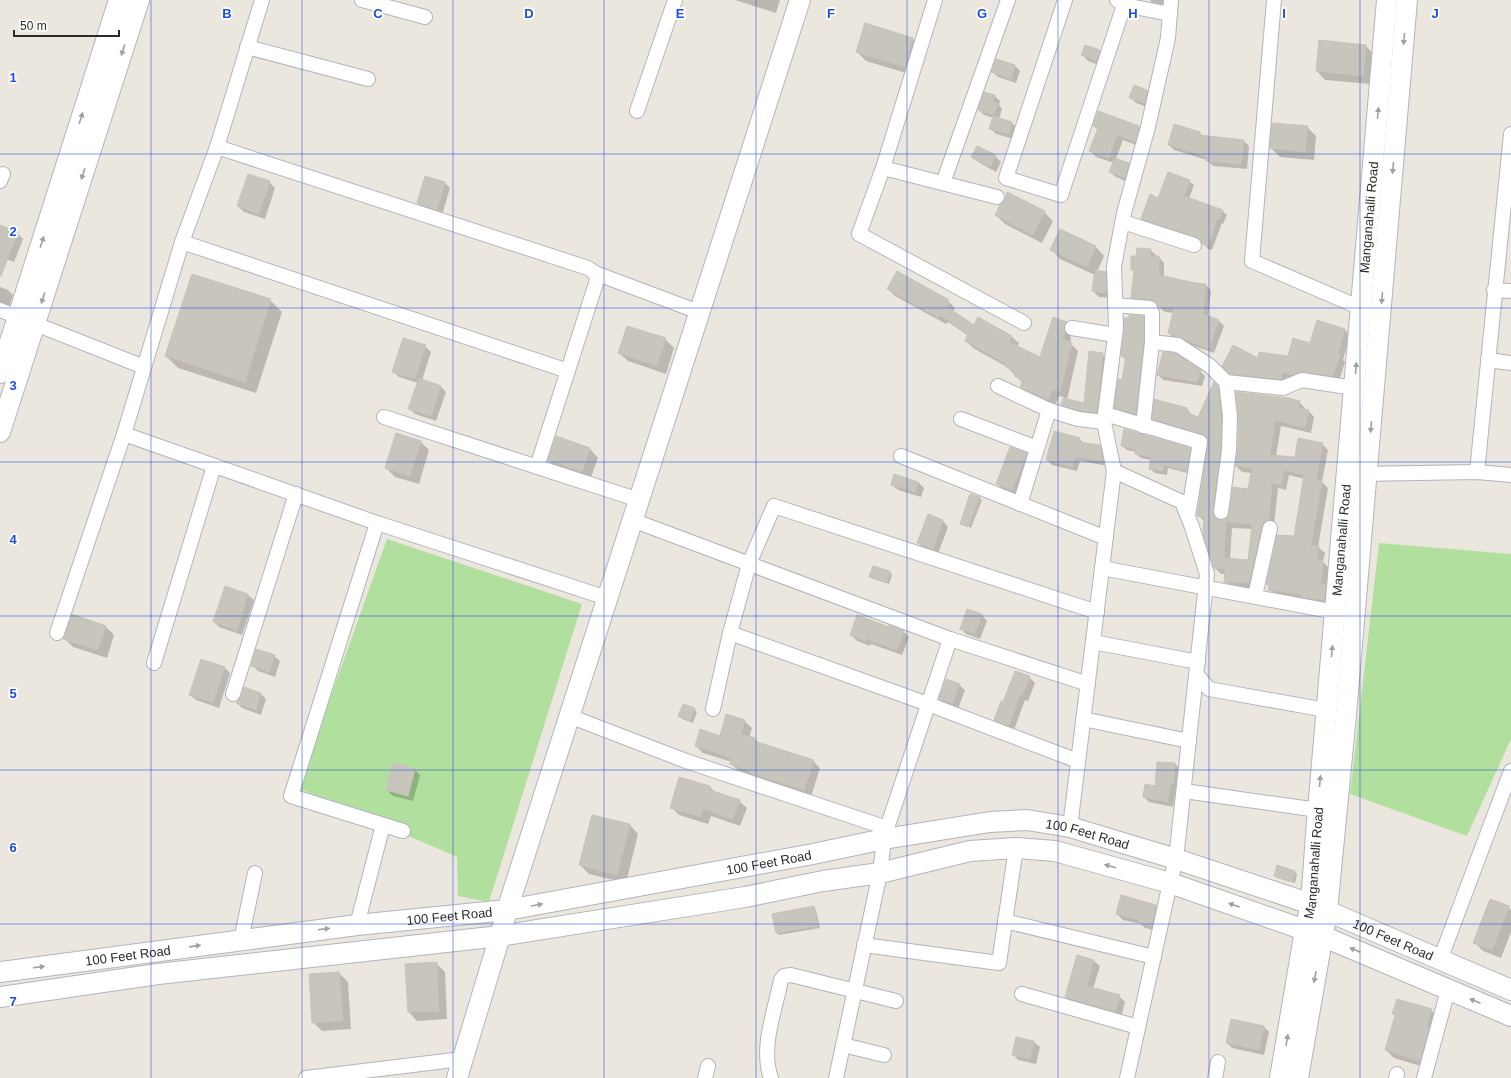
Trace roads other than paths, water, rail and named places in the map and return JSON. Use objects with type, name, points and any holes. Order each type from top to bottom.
[{"type":"street","points":[[0,432],[27,320],[119,0]]},
{"type":"street","points":[[0,372],[27,320],[139,0]]},
{"type":"street","points":[[57,633],[124,434],[182,242],[217,147],[262,0]]},
{"type":"street","points":[[362,0],[424,17]]},
{"type":"street","points":[[637,111],[675,0]]},
{"type":"street","points":[[306,1078],[460,1069],[507,910],[800,0]]},
{"type":"street","points":[[935,0],[883,168],[859,234],[1024,323]]},
{"type":"street","points":[[943,183],[1008,0]]},
{"type":"street","points":[[1065,0],[1006,178],[1062,195],[1121,3],[1170,14]]},
{"type":"street","points":[[1070,827],[1114,471],[1104,418],[1115,335],[1114,266],[1122,222],[1148,127],[1168,38],[1171,0]]},
{"type":"street","points":[[1274,0],[1252,261],[1361,308]]},
{"type":"street","name":"Manganahalli Road","points":[[1319,907],[1318,810],[1387,0]]},
{"type":"street","name":"Manganahalli Road","points":[[1280,1078],[1319,907],[1346,715],[1368,474],[1407,0]]},
{"type":"street","points":[[247,47],[368,79]]},
{"type":"street","points":[[1477,472],[1494,290],[1511,134]]},
{"type":"street","points":[[217,147],[588,268],[595,273],[699,312]]},
{"type":"street","points":[[883,168],[997,197]]},
{"type":"street","points":[[1122,222],[1194,245]]},
{"type":"street","points":[[182,242],[568,371]]},
{"type":"street","points":[[537,467],[597,280],[595,273]]},
{"type":"street","points":[[1494,290],[1511,291]]},
{"type":"street","points":[[1115,305],[1150,308],[1152,313],[1152,342],[1143,426]]},
{"type":"street","points":[[0,310],[144,367]]},
{"type":"street","points":[[1072,328],[1115,335]]},
{"type":"street","points":[[1152,342],[1178,345],[1210,366],[1226,382],[1230,416],[1229,443],[1221,512]]},
{"type":"street","points":[[1488,360],[1511,363]]},
{"type":"street","points":[[1226,382],[1283,388],[1302,380],[1354,388]]},
{"type":"street","points":[[998,386],[1049,410],[1078,419],[1104,418],[1143,426],[1200,442],[1188,517]]},
{"type":"street","points":[[1020,504],[1049,410]]},
{"type":"street","points":[[384,417],[639,500]]},
{"type":"street","points":[[961,419],[1037,448]]},
{"type":"street","points":[[124,434],[377,523],[607,598]]},
{"type":"street","points":[[901,456],[1106,538]]},
{"type":"street","points":[[154,663],[214,466]]},
{"type":"street","points":[[1114,471],[1182,502],[1207,574],[1198,668],[1176,859],[1127,1078]]},
{"type":"street","points":[[1347,474],[1477,472],[1511,475]]},
{"type":"street","points":[[233,694],[296,494]]},
{"type":"street","points":[[712,710],[730,633],[749,564],[774,506],[1097,612]]},
{"type":"street","points":[[632,520],[950,639],[1088,684]]},
{"type":"street","points":[[377,523],[290,796],[403,831]]},
{"type":"street","points":[[1255,596],[1270,528]]},
{"type":"street","points":[[1102,568],[1335,612]]},
{"type":"street","points":[[730,633],[928,704],[1078,761]]},
{"type":"street","points":[[836,1078],[880,873],[886,834],[950,639]]},
{"type":"street","points":[[1093,642],[1198,668],[1209,689],[1326,710]]},
{"type":"street","points":[[569,716],[686,761],[886,834]]},
{"type":"street","points":[[1083,719],[1190,741]]},
{"type":"street","points":[[1440,960],[1511,770]]},
{"type":"street","points":[[1184,791],[1318,810]]},
{"type":"street","name":"100 Feet Road","points":[[0,972],[357,925],[507,910],[806,855],[886,834],[990,822],[1027,820],[1070,827],[1176,859],[1319,907],[1511,990]]},
{"type":"street","points":[[357,925],[383,825]]},
{"type":"street","points":[[864,945],[999,963],[1016,848]]},
{"type":"street","name":"100 Feet Road","points":[[0,997],[158,974],[500,936],[745,897],[823,881],[880,873],[970,851],[1016,848],[1054,850],[1170,883],[1314,933],[1511,1016]]},
{"type":"street","points":[[241,940],[255,873]]},
{"type":"street","points":[[1005,921],[1154,957]]},
{"type":"street","name":"Manganahalli Road","points":[[1298,1078],[1314,933]]},
{"type":"street","points":[[772,1078],[768,1069],[768,1043],[781,980],[784,976],[791,975],[896,1001]]},
{"type":"street","points":[[1424,1078],[1448,990]]},
{"type":"street","points":[[1022,994],[1138,1027]]},
{"type":"street","points":[[843,1045],[884,1055]]},
{"type":"street","points":[[1215,1078],[1218,1062]]}]
